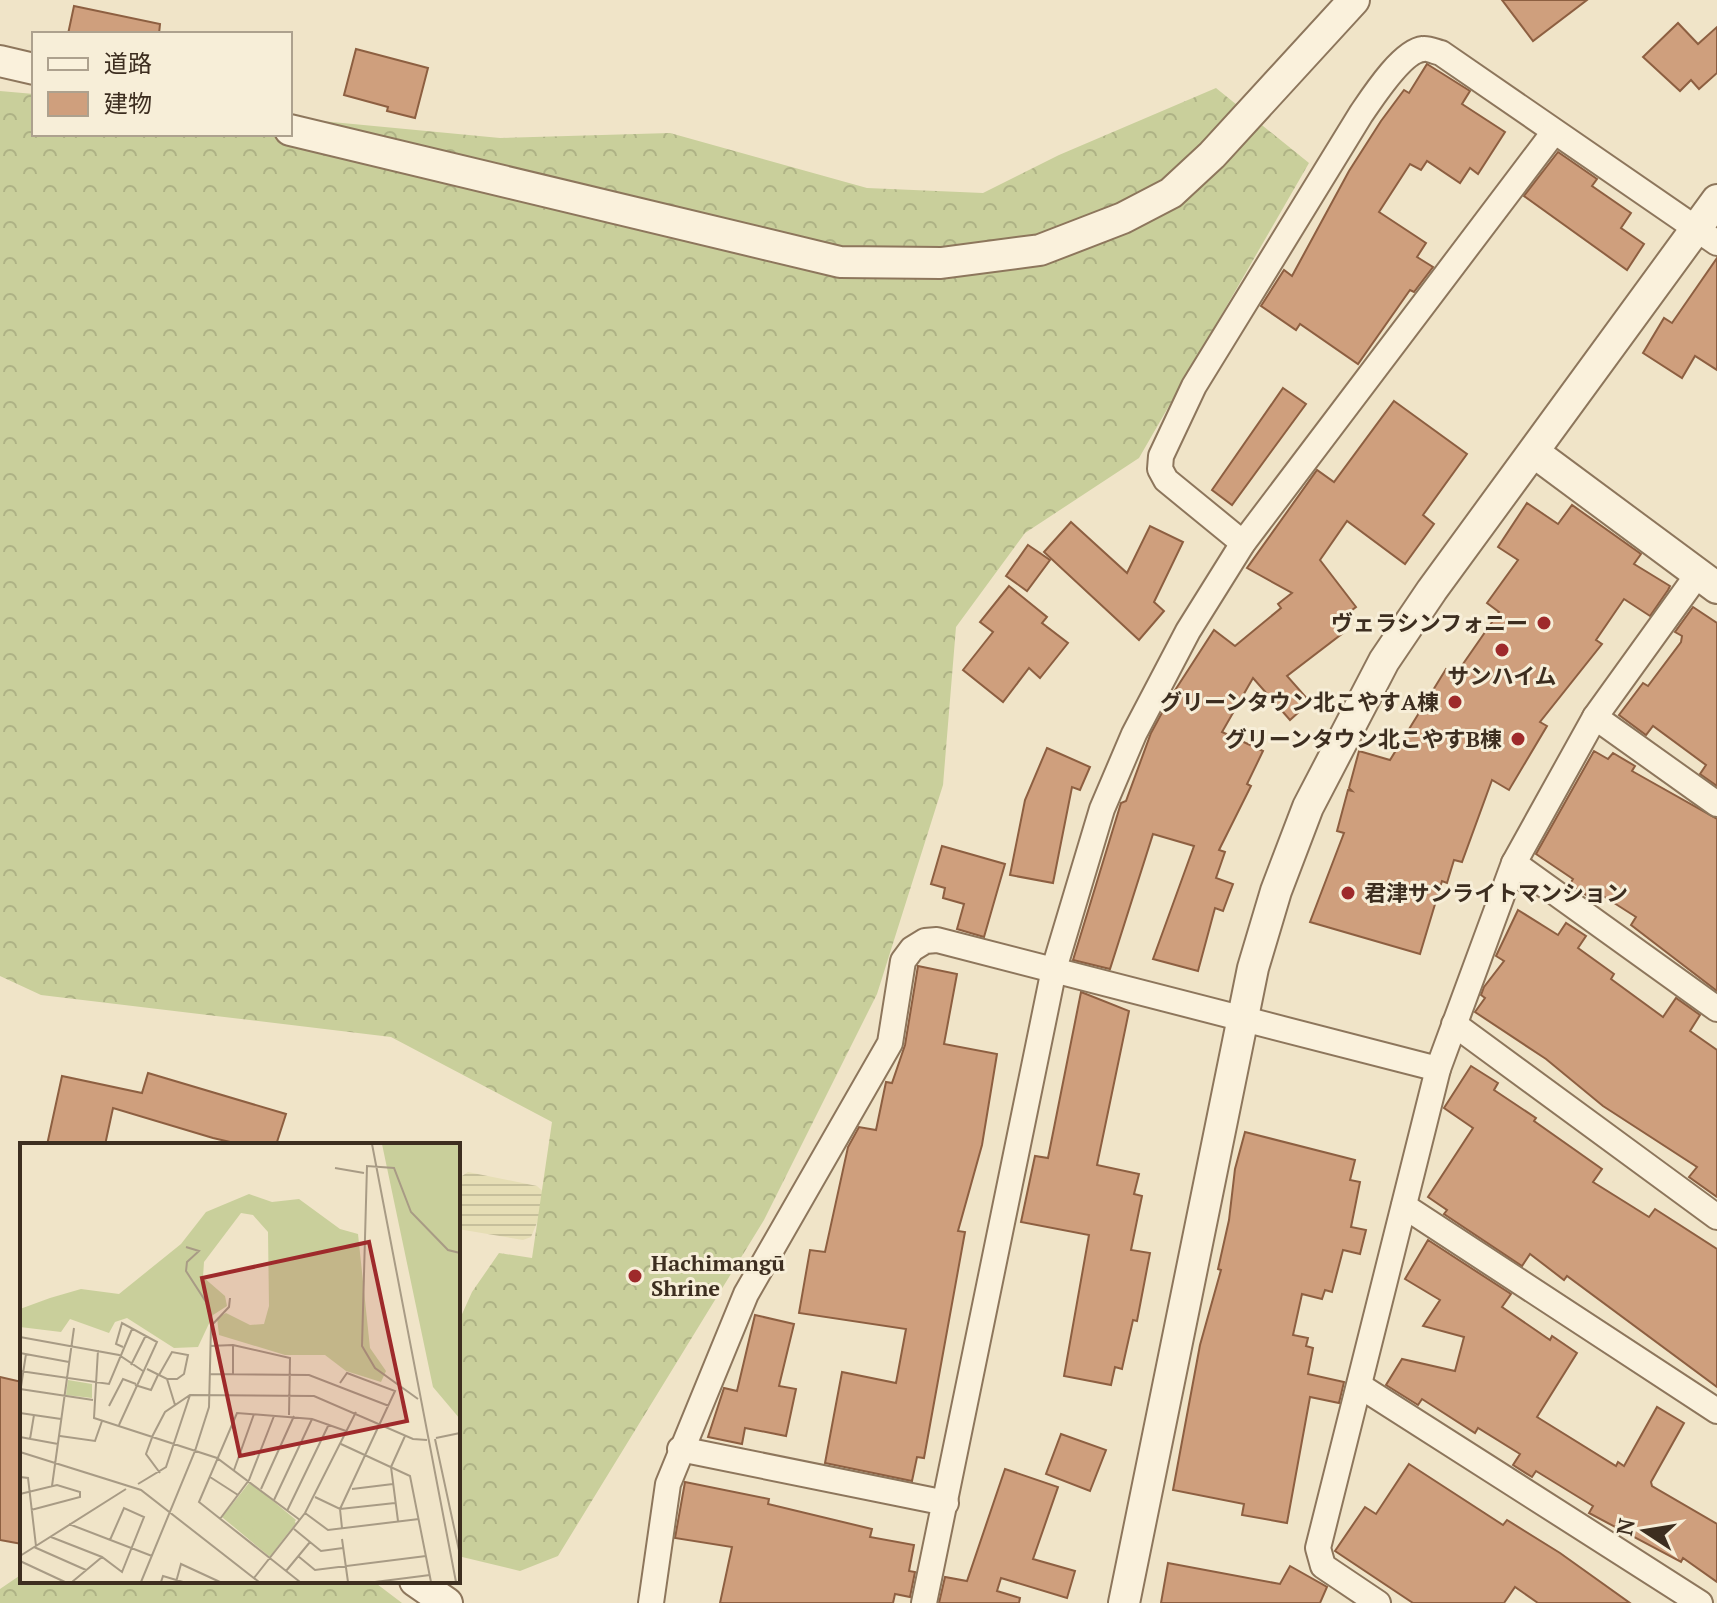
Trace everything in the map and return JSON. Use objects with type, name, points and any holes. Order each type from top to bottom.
[{"type":"street","points":[[292,130],[840,262],[941,263],[1040,250],[1123,218],[1171,193],[1212,155],[1354,0]]},
{"type":"street","points":[[1243,543],[1166,480],[1160,469],[1161,456],[1194,386],[1381,85],[1413,52],[1424,48],[1441,53],[1706,235]]},
{"type":"street","points":[[0,61],[32,69]]},
{"type":"street","points":[[924,1603],[1054,969],[1102,809],[1134,734],[1188,631],[1243,543],[1554,132]]},
{"type":"street","points":[[1124,1603],[1242,1019],[1276,891],[1308,807],[1384,661],[1432,590],[1535,453],[1706,235],[1717,200]]},
{"type":"street","points":[[1378,1603],[1323,1566],[1318,1548],[1438,1069],[1514,863],[1595,717],[1708,581],[1535,453]]},
{"type":"street","points":[[1595,717],[1717,804]]},
{"type":"street","points":[[1514,863],[1717,1009]]},
{"type":"street","points":[[651,1603],[668,1484],[680,1449],[746,1294],[890,1043],[903,961],[912,949],[925,941],[937,940],[1438,1069]]},
{"type":"street","points":[[1454,1024],[1717,1217]]},
{"type":"street","points":[[1404,1206],[1717,1411]]},
{"type":"street","points":[[1360,1386],[1700,1603]]},
{"type":"street","points":[[680,1449],[946,1503]]},
{"type":"street","points":[[417,1583],[437,1602]]},
{"type":"shaded area","points":[[468,1172],[537,1186],[548,1196],[531,1237],[523,1240],[460,1229],[462,1176]]},
{"type":"green space","points":[[1216,88],[1309,163],[1139,458],[1025,533],[956,627],[943,785],[877,994],[764,1220],[558,1556],[520,1571],[460,1556],[460,1319],[472,1292],[499,1253],[532,1258],[552,1122],[391,1037],[41,995],[0,976],[0,91],[32,94],[32,136],[292,136],[292,118],[500,138],[670,133],[867,188],[983,193],[1059,155]]},
{"type":"green space","points":[[20,1575],[20,1583],[376,1583],[402,1603],[0,1603],[0,1589]]},
{"type":"building","points":[[1502,0],[1587,0],[1533,41]]},
{"type":"building","points":[[74,6],[160,24],[159,32],[68,32]]},
{"type":"building","points":[[1678,23],[1698,44],[1717,27],[1717,73],[1699,89],[1691,80],[1680,91],[1643,57]]},
{"type":"building","points":[[356,49],[428,68],[415,118],[344,95]]},
{"type":"building","points":[[1427,64],[1470,91],[1462,104],[1505,132],[1478,174],[1470,168],[1460,183],[1427,161],[1421,170],[1410,164],[1379,212],[1426,243],[1417,257],[1433,267],[1414,292],[1410,290],[1358,364],[1300,324],[1296,330],[1261,306],[1284,270],[1292,276],[1349,171],[1381,121],[1404,90],[1409,93]]},
{"type":"building","points":[[1558,152],[1597,179],[1592,186],[1631,213],[1621,228],[1644,244],[1627,270],[1524,196]]},
{"type":"building","points":[[1717,258],[1717,370],[1695,356],[1682,378],[1643,353],[1664,318],[1672,323]]},
{"type":"building","points":[[1283,388],[1306,404],[1232,505],[1212,490]]},
{"type":"building","points":[[1394,401],[1467,454],[1423,515],[1434,524],[1405,564],[1347,521],[1320,560],[1356,607],[1335,623],[1343,633],[1287,676],[1310,702],[1290,720],[1253,678],[1222,732],[1263,751],[1247,784],[1251,786],[1219,850],[1225,852],[1216,878],[1233,884],[1223,911],[1215,908],[1198,971],[1153,959],[1194,846],[1153,834],[1110,969],[1073,960],[1121,803],[1126,801],[1151,733],[1170,698],[1214,630],[1235,646],[1281,608],[1278,604],[1292,593],[1247,568],[1317,470],[1334,482]]},
{"type":"building","points":[[1527,503],[1558,524],[1572,505],[1641,554],[1634,564],[1670,586],[1668,590],[1650,616],[1624,599],[1596,640],[1602,644],[1540,722],[1547,726],[1509,790],[1492,780],[1462,862],[1454,860],[1447,883],[1442,881],[1420,954],[1310,922],[1344,833],[1337,831],[1348,790],[1352,791],[1349,788],[1359,751],[1390,760],[1446,669],[1456,674],[1499,612],[1487,603],[1518,560],[1498,547]]},
{"type":"building","points":[[1071,522],[1127,573],[1150,526],[1183,542],[1154,602],[1164,611],[1139,640],[1044,552]]},
{"type":"building","points":[[1028,545],[1050,560],[1027,591],[1006,576]]},
{"type":"building","points":[[1009,586],[1047,617],[1042,623],[1068,643],[1040,678],[1029,668],[1003,702],[963,670],[993,632],[980,622]]},
{"type":"building","points":[[1693,607],[1717,623],[1717,786],[1700,774],[1706,765],[1653,726],[1646,735],[1619,715],[1643,683],[1648,686],[1681,642],[1682,636],[1675,632]]},
{"type":"building","points":[[1047,748],[1090,767],[1080,790],[1072,787],[1053,883],[1010,875],[1025,800]]},
{"type":"building","points":[[1594,751],[1608,759],[1613,753],[1635,766],[1632,771],[1717,819],[1717,991],[1631,925],[1636,917],[1600,894],[1595,901],[1570,884],[1573,879],[1536,854]]},
{"type":"building","points":[[942,846],[1005,864],[984,937],[957,929],[964,904],[943,898],[945,888],[931,884]]},
{"type":"building","points":[[1518,910],[1558,935],[1566,923],[1586,936],[1578,948],[1614,974],[1611,979],[1663,1017],[1676,998],[1700,1015],[1690,1031],[1717,1050],[1717,1197],[1689,1177],[1697,1167],[1603,1106],[1546,1059],[1475,1012],[1485,998],[1481,995],[1484,987],[1504,961],[1496,956]]},
{"type":"building","points":[[918,966],[957,974],[944,1044],[997,1054],[982,1145],[958,1231],[965,1232],[924,1458],[917,1457],[912,1481],[825,1463],[842,1372],[896,1383],[906,1329],[799,1313],[810,1250],[825,1252],[848,1147],[859,1127],[876,1130],[886,1082],[892,1083],[905,1045]]},
{"type":"building","points":[[1081,992],[1129,1011],[1097,1165],[1139,1174],[1134,1194],[1142,1196],[1131,1250],[1150,1253],[1137,1321],[1133,1320],[1122,1369],[1115,1367],[1111,1385],[1064,1376],[1089,1235],[1021,1222],[1035,1156],[1048,1158]]},
{"type":"building","points":[[1471,1066],[1498,1083],[1494,1090],[1602,1169],[1593,1182],[1649,1217],[1655,1209],[1717,1249],[1717,1387],[1567,1276],[1564,1280],[1530,1254],[1522,1266],[1444,1214],[1447,1210],[1428,1197],[1473,1128],[1444,1108]]},
{"type":"building","points":[[148,1073],[286,1114],[277,1143],[234,1143],[113,1108],[105,1143],[47,1143],[62,1076],[142,1093]]},
{"type":"building","points":[[1245,1132],[1355,1160],[1350,1180],[1360,1182],[1351,1227],[1366,1230],[1360,1254],[1343,1250],[1332,1292],[1325,1290],[1322,1299],[1302,1294],[1293,1335],[1308,1338],[1306,1346],[1313,1348],[1308,1374],[1344,1382],[1339,1403],[1310,1397],[1287,1523],[1242,1515],[1244,1504],[1173,1490],[1200,1345],[1221,1270],[1218,1269],[1229,1220],[1235,1169]]},
{"type":"building","points":[[1428,1240],[1511,1294],[1502,1307],[1550,1340],[1552,1336],[1577,1353],[1537,1417],[1616,1466],[1618,1462],[1624,1466],[1657,1407],[1684,1423],[1651,1482],[1652,1486],[1717,1524],[1717,1582],[1683,1558],[1681,1562],[1589,1513],[1593,1506],[1536,1471],[1532,1477],[1513,1465],[1520,1454],[1478,1428],[1475,1433],[1422,1399],[1418,1405],[1386,1385],[1402,1359],[1455,1371],[1464,1337],[1423,1326],[1440,1300],[1405,1279]]},
{"type":"building","points":[[755,1315],[794,1324],[779,1386],[796,1389],[786,1436],[745,1428],[742,1444],[708,1437],[724,1388],[737,1391]]},
{"type":"building","points":[[0,1377],[20,1382],[20,1544],[0,1540]]},
{"type":"building","points":[[1061,1434],[1106,1450],[1090,1491],[1046,1474]]},
{"type":"building","points":[[1409,1464],[1503,1525],[1507,1520],[1560,1553],[1630,1603],[1538,1603],[1515,1587],[1504,1603],[1413,1603],[1335,1551],[1365,1507],[1376,1514]]},
{"type":"building","points":[[1005,1469],[1058,1487],[1033,1559],[1075,1571],[1067,1598],[1001,1578],[997,1591],[1020,1598],[1019,1603],[939,1603],[945,1577],[967,1581]]},
{"type":"building","points":[[685,1482],[769,1499],[768,1504],[872,1529],[870,1537],[914,1545],[909,1571],[915,1572],[910,1597],[895,1594],[893,1603],[720,1603],[732,1547],[675,1538]]},
{"type":"building","points":[[1168,1563],[1280,1584],[1290,1566],[1327,1587],[1320,1603],[1161,1603]]},
{"type":"place","name":"ヴェラシンフォニー","points":[[1544,623]]},
{"type":"place","name":"サンハイム","points":[[1502,650]]},
{"type":"place","name":"グリーンタウン北こやすA棟","points":[[1455,702]]},
{"type":"place","name":"グリーンタウン北こやすB棟","points":[[1518,739]]},
{"type":"place","name":"君津サンライトマンション","points":[[1348,893]]},
{"type":"place","name":"Hachimangū Shrine","points":[[635,1276]]}]
